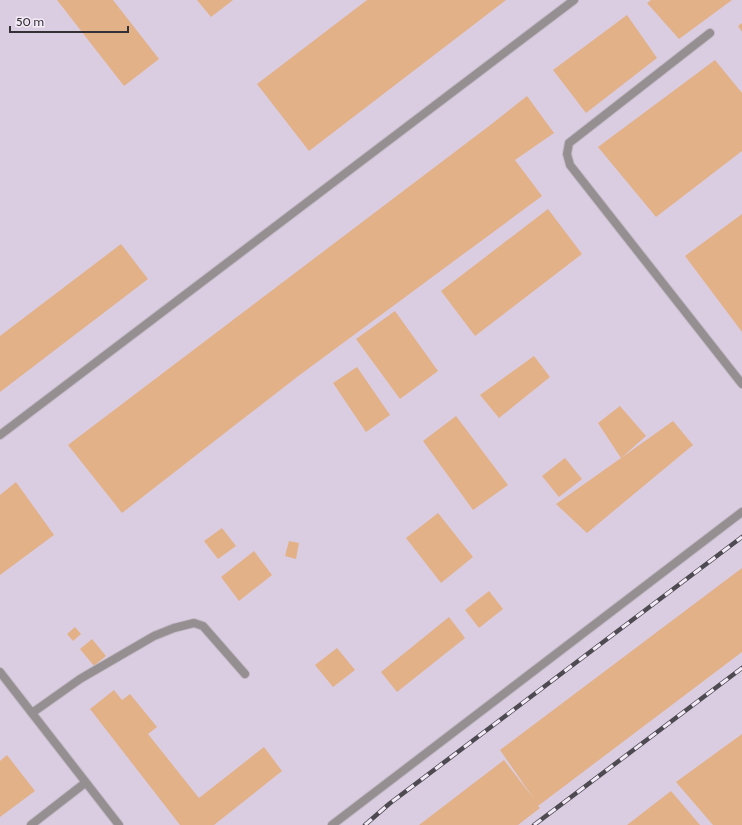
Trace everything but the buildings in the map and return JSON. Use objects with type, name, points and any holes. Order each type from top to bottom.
[{"type":"lane","points":[[0,435],[574,0]]},
{"type":"lane","points":[[710,33],[569,143],[567,154],[570,165],[742,384]]},
{"type":"lane","points":[[332,825],[742,512]]},
{"type":"lane","points":[[32,713],[80,679],[154,636],[174,628],[194,623],[203,626],[245,674]]},
{"type":"lane","points":[[0,672],[119,825]]},
{"type":"lane","points":[[31,825],[86,783]]},
{"type":"shaded area","points":[[0,0],[742,0],[742,825],[0,825]]},
{"type":"railway","points":[[365,825],[389,804],[742,537]]},
{"type":"railway","points":[[534,825],[742,668]]}]
